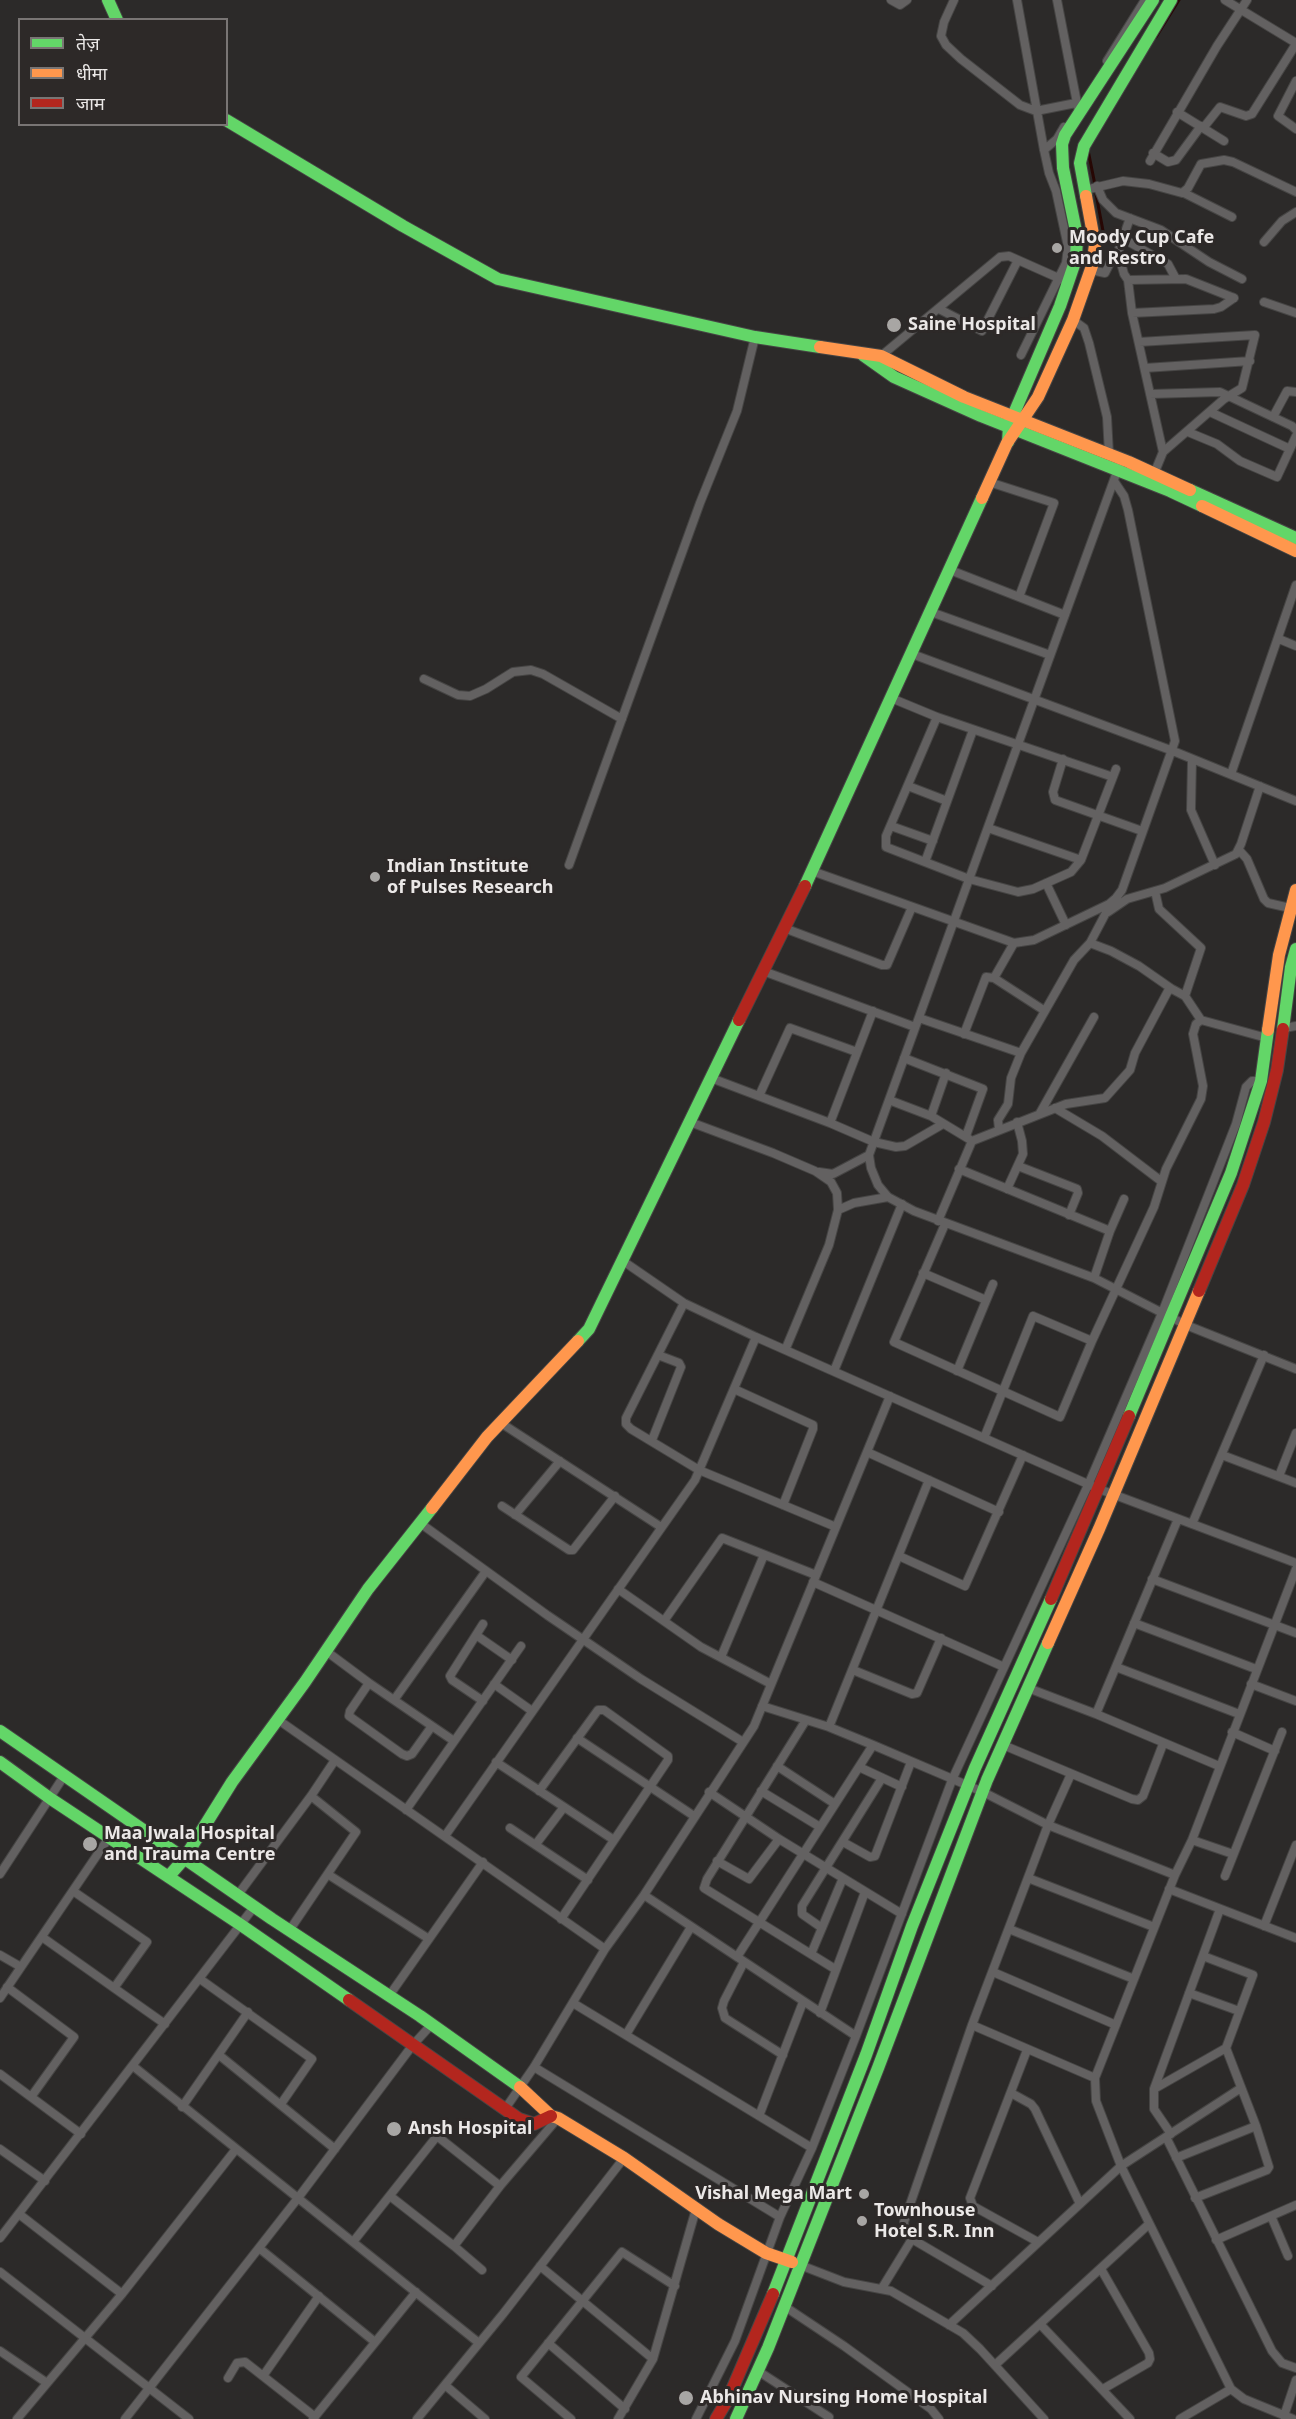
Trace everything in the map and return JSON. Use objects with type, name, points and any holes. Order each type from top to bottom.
[{"type":"street","points":[[108,0],[116,18]]},
{"type":"street","points":[[891,0],[900,5],[907,0]]},
{"type":"street","points":[[954,0],[942,30],[946,45],[1020,105],[1036,111],[1078,108]]},
{"type":"street","points":[[1017,0],[1044,150],[1067,237],[1064,281],[1021,355]]},
{"type":"street","points":[[1057,0],[1078,108]]},
{"type":"street","points":[[169,1876],[184,1859],[232,1782],[368,1589],[501,1422],[589,1329],[812,871],[1008,443],[1064,281],[1078,248],[1060,153],[1065,135],[1078,108],[1144,0]]},
{"type":"street","points":[[1044,150],[1057,139],[1153,0]]},
{"type":"street","points":[[1016,423],[1038,397],[1073,320],[1091,270],[1095,245],[1080,163],[1083,146],[1171,0]]},
{"type":"street","points":[[1225,0],[1242,10],[1296,44],[1252,114],[1246,116],[1220,107],[1176,160],[1168,162],[1151,157],[1177,112],[1242,10],[1248,0]]},
{"type":"street","points":[[1296,81],[1278,116],[1296,129]]},
{"type":"street","points":[[1177,112],[1224,141]]},
{"type":"street","points":[[228,121],[486,274],[553,293],[755,337],[881,356],[1016,423],[1170,491],[1296,551]]},
{"type":"street","points":[[1184,193],[1202,164],[1224,160],[1233,162],[1296,192]]},
{"type":"street","points":[[1085,190],[1123,181],[1149,184],[1174,193],[1184,193],[1232,217]]},
{"type":"street","points":[[1097,186],[1110,209],[1161,230],[1209,262],[1242,279]]},
{"type":"street","points":[[1264,242],[1282,221],[1296,212]]},
{"type":"street","points":[[1130,218],[1119,248],[1120,258],[1128,280],[1132,313],[1163,452]]},
{"type":"street","points":[[1122,238],[1168,264],[1176,279]]},
{"type":"street","points":[[881,356],[1000,257],[1009,256],[1064,281]]},
{"type":"street","points":[[1091,270],[1103,274],[1111,261],[1120,258]]},
{"type":"street","points":[[939,309],[982,331],[1018,260]]},
{"type":"street","points":[[1128,280],[1190,280],[1234,298],[1214,309],[1132,313]]},
{"type":"street","points":[[1264,302],[1296,313]]},
{"type":"street","points":[[999,1129],[998,1120],[1008,1104],[1011,1078],[1021,1053],[1074,960],[1090,943],[1109,908],[1122,890],[1173,751],[1174,736],[1128,510],[1118,470],[1109,454],[1107,417],[1084,328],[1073,320]]},
{"type":"street","points":[[1139,342],[1255,335],[1242,388],[1229,396],[1163,452],[1154,474]]},
{"type":"street","points":[[569,865],[700,503],[736,411],[755,337]]},
{"type":"street","points":[[860,353],[894,377],[981,416],[1016,423],[1109,454]]},
{"type":"street","points":[[1145,368],[1250,361]]},
{"type":"street","points":[[1273,417],[1287,391],[1296,392]]},
{"type":"street","points":[[1150,394],[1217,392],[1296,430]]},
{"type":"street","points":[[1210,412],[1288,453],[1296,462]]},
{"type":"street","points":[[1188,432],[1217,444],[1240,461],[1277,477],[1296,436]]},
{"type":"street","points":[[1118,470],[1154,474],[1296,538]]},
{"type":"street","points":[[1118,470],[869,1155],[871,1168],[878,1185],[888,1197],[902,1204],[941,1222],[1094,1278],[1186,1324],[1296,1369]]},
{"type":"street","points":[[990,482],[1054,503],[1019,597]]},
{"type":"street","points":[[950,570],[1065,615]]},
{"type":"street","points":[[1231,774],[1296,585]]},
{"type":"street","points":[[931,612],[1050,655]]},
{"type":"street","points":[[1278,639],[1296,646]]},
{"type":"street","points":[[912,654],[1173,751],[1296,801]]},
{"type":"street","points":[[424,679],[458,695],[470,696],[486,690],[513,672],[531,670],[543,674],[622,719]]},
{"type":"street","points":[[891,698],[973,730],[1114,773],[1082,860],[1075,870],[1018,892],[969,879],[886,847],[886,836],[937,717]]},
{"type":"street","points":[[925,862],[973,730]]},
{"type":"street","points":[[1062,759],[1052,797],[1142,831]]},
{"type":"street","points":[[1192,759],[1191,810],[1215,865]]},
{"type":"street","points":[[908,786],[947,801]]},
{"type":"street","points":[[812,871],[1014,943],[1034,940],[1127,900],[1155,891],[1233,856],[1239,850],[1260,786]]},
{"type":"street","points":[[891,826],[933,841]]},
{"type":"street","points":[[988,828],[1082,860]]},
{"type":"street","points":[[1239,850],[1247,859],[1264,899],[1268,903],[1290,908]]},
{"type":"street","points":[[1046,883],[1066,925]]},
{"type":"street","points":[[716,2419],[728,2399],[756,2336],[866,2055],[912,1926],[968,1786],[1167,1315],[1231,1173],[1261,1081],[1279,955],[1296,890]]},
{"type":"street","points":[[1155,891],[1160,909],[1201,948],[1185,996]]},
{"type":"street","points":[[784,928],[887,965],[912,907]]},
{"type":"street","points":[[994,978],[1014,943]]},
{"type":"street","points":[[1090,943],[1139,966],[1185,996],[1201,1020],[1267,1038]]},
{"type":"street","points":[[736,2419],[784,2306],[983,1792],[1113,1495],[1243,1185],[1264,1122],[1290,1027],[1291,967],[1296,949]]},
{"type":"street","points":[[763,971],[873,1011],[964,1034],[1021,1053]]},
{"type":"street","points":[[964,1034],[986,977],[994,978],[1045,1011]]},
{"type":"street","points":[[889,1100],[931,1116],[969,1139],[1074,1102],[1102,1099],[1130,1070],[1135,1053],[1165,995],[1172,989]]},
{"type":"street","points":[[830,1123],[873,1011]]},
{"type":"street","points":[[1040,1113],[1094,1017]]},
{"type":"street","points":[[904,1058],[983,1089],[969,1139],[923,1274],[894,1342],[1060,1417],[1115,1289],[1154,1207],[1161,1181],[1201,1099],[1203,1086],[1193,1034],[1196,1024],[1201,1020]]},
{"type":"street","points":[[759,1096],[790,1028],[857,1052]]},
{"type":"street","points":[[931,1116],[946,1073]]},
{"type":"street","points":[[711,1078],[874,1142],[896,1147],[905,1146],[943,1124]]},
{"type":"street","points":[[1056,1108],[1102,1136],[1161,1181]]},
{"type":"street","points":[[690,1122],[773,1153],[815,1172],[831,1182],[837,1193],[838,1210],[829,1245],[786,1348]]},
{"type":"street","points":[[1007,1189],[1018,1166],[1023,1146],[1017,1122]]},
{"type":"street","points":[[815,1172],[833,1174],[869,1155]]},
{"type":"street","points":[[1018,1166],[1077,1189],[1078,1193],[1069,1215]]},
{"type":"street","points":[[959,1169],[1110,1231]]},
{"type":"street","points":[[838,1210],[854,1203],[888,1197]]},
{"type":"street","points":[[1094,1278],[1124,1199]]},
{"type":"street","points":[[834,1371],[902,1204]]},
{"type":"street","points":[[623,1261],[684,1303],[756,1337],[786,1348],[1113,1495],[1296,1563]]},
{"type":"street","points":[[923,1274],[986,1300]]},
{"type":"street","points":[[957,1371],[993,1284]]},
{"type":"street","points":[[684,1303],[626,1418],[626,1424],[699,1470],[836,1527]]},
{"type":"street","points":[[984,1438],[1033,1316],[1092,1341]]},
{"type":"street","points":[[445,1836],[695,1480],[756,1337]]},
{"type":"street","points":[[652,1440],[681,1366],[679,1363],[658,1355]]},
{"type":"street","points":[[1192,1524],[1264,1355]]},
{"type":"street","points":[[734,1389],[813,1425],[783,1505]]},
{"type":"street","points":[[505,2109],[534,2067],[605,1949],[644,1895],[754,1726],[890,1396]]},
{"type":"street","points":[[501,1422],[661,1527]]},
{"type":"street","points":[[1279,1476],[1296,1433]]},
{"type":"street","points":[[867,1452],[999,1512]]},
{"type":"street","points":[[899,1556],[965,1586],[1023,1455]]},
{"type":"street","points":[[1222,1455],[1296,1483]]},
{"type":"street","points":[[515,1515],[560,1461]]},
{"type":"street","points":[[829,1727],[929,1480]]},
{"type":"street","points":[[696,2419],[735,2341],[766,2253],[812,2148],[952,1780],[1004,1667],[1094,1486]]},
{"type":"street","points":[[502,1506],[569,1550],[573,1550],[615,1496]]},
{"type":"street","points":[[1096,1714],[1178,1519]]},
{"type":"street","points":[[420,1523],[582,1639],[641,1679],[743,1742]]},
{"type":"street","points":[[664,1621],[722,1538],[815,1578],[877,1610],[1004,1667]]},
{"type":"street","points":[[721,1657],[764,1555]]},
{"type":"street","points":[[1296,1569],[1192,1840],[1175,1875],[1095,2078],[1096,2101],[1121,2166],[1231,2389],[1244,2399],[1288,2417],[1296,2380]]},
{"type":"street","points":[[394,1700],[486,1571]]},
{"type":"street","points":[[1152,1580],[1296,1633]]},
{"type":"street","points":[[618,1589],[721,1657],[771,1684]]},
{"type":"street","points":[[1134,1623],[1257,1670]]},
{"type":"street","points":[[483,1624],[450,1676],[452,1680],[483,1701]]},
{"type":"street","points":[[476,1635],[512,1660]]},
{"type":"street","points":[[853,1670],[912,1694],[917,1693],[941,1638]]},
{"type":"street","points":[[406,1810],[521,1646]]},
{"type":"street","points":[[326,1651],[454,1741]]},
{"type":"street","points":[[1116,1667],[1239,1714]]},
{"type":"street","points":[[369,1683],[349,1716],[402,1754],[407,1756],[412,1754],[432,1726]]},
{"type":"street","points":[[494,1684],[532,1711]]},
{"type":"street","points":[[1251,1684],[1296,1701]]},
{"type":"street","points":[[1028,1688],[1219,1766]]},
{"type":"street","points":[[762,1706],[829,1727],[873,1745],[983,1792],[1048,1825],[1175,1875]]},
{"type":"street","points":[[539,1791],[598,1710],[604,1710],[666,1753],[668,1760],[561,1919]]},
{"type":"street","points":[[277,1719],[605,1949]]},
{"type":"street","points":[[806,1720],[717,1861],[704,1888],[835,1969]]},
{"type":"street","points":[[0,1731],[237,1896],[389,1996],[521,2087],[554,2117],[624,2158],[696,2209],[766,2253],[844,2282],[882,2288],[949,2325],[973,2341],[1044,2419]]},
{"type":"street","points":[[1232,1732],[1275,1750]]},
{"type":"street","points":[[1225,1876],[1282,1732]]},
{"type":"street","points":[[577,1738],[694,1816]]},
{"type":"street","points":[[1003,1745],[1138,1800],[1143,1796],[1163,1744]]},
{"type":"street","points":[[783,2055],[724,2018],[722,2007],[759,1923],[873,1745]]},
{"type":"street","points":[[237,1896],[335,1760]]},
{"type":"street","points":[[0,1762],[51,1799],[241,1925],[412,2046],[526,2123],[534,2124],[554,2117]]},
{"type":"street","points":[[496,1762],[614,1840]]},
{"type":"street","points":[[843,1842],[870,1857],[874,1856],[911,1762]]},
{"type":"street","points":[[777,1766],[835,1804]]},
{"type":"street","points":[[859,1767],[902,1787]]},
{"type":"street","points":[[992,2286],[905,2234],[904,2222],[972,2025],[1048,1825],[1071,1774]]},
{"type":"street","points":[[0,1874],[64,1776]]},
{"type":"street","points":[[822,1928],[804,1917],[801,1910],[882,1778]]},
{"type":"street","points":[[761,1791],[820,1827]]},
{"type":"street","points":[[709,1792],[779,1839],[902,1914]]},
{"type":"street","points":[[290,1931],[356,1832],[354,1828],[311,1796]]},
{"type":"street","points":[[536,1845],[564,1807]]},
{"type":"street","points":[[510,1828],[588,1880]]},
{"type":"street","points":[[0,1998],[110,1836]]},
{"type":"street","points":[[717,1861],[749,1879],[779,1839]]},
{"type":"street","points":[[1192,1840],[1233,1854]]},
{"type":"street","points":[[1264,1926],[1296,1845]]},
{"type":"street","points":[[389,1996],[483,1862]]},
{"type":"street","points":[[329,1875],[429,1940]]},
{"type":"street","points":[[811,1954],[843,1878]]},
{"type":"street","points":[[1028,1878],[1154,1927]]},
{"type":"street","points":[[1170,1889],[1296,1938]]},
{"type":"street","points":[[73,1891],[147,1942],[114,1988]]},
{"type":"street","points":[[820,2013],[865,1892]]},
{"type":"street","points":[[644,1895],[856,2036]]},
{"type":"street","points":[[0,2238],[254,1907]]},
{"type":"street","points":[[1220,1909],[1154,2090],[1154,2109],[1168,2135],[1195,2198],[1275,2356],[1282,2363],[1296,2368]]},
{"type":"street","points":[[627,2033],[691,1927]]},
{"type":"street","points":[[1009,1929],[1134,1979]]},
{"type":"street","points":[[42,1937],[165,2024]]},
{"type":"street","points":[[0,1955],[21,1967]]},
{"type":"street","points":[[1195,2198],[1267,2170],[1269,2162],[1226,2048],[1253,1975],[1203,1956]]},
{"type":"street","points":[[993,1972],[1116,2025]]},
{"type":"street","points":[[200,1979],[312,2059],[280,2104]]},
{"type":"street","points":[[7,1987],[74,2037],[31,2097]]},
{"type":"street","points":[[1189,1993],[1239,2011]]},
{"type":"street","points":[[573,2002],[812,2148]]},
{"type":"street","points":[[759,2116],[804,2002]]},
{"type":"street","points":[[182,2107],[248,2012]]},
{"type":"street","points":[[125,2419],[298,2198],[412,2046],[432,2025]]},
{"type":"street","points":[[972,2025],[1095,2078]]},
{"type":"street","points":[[1154,2090],[1226,2048]]},
{"type":"street","points":[[1027,2050],[971,2191],[970,2203],[1038,2242]]},
{"type":"street","points":[[219,2055],[335,2149]]},
{"type":"street","points":[[133,2066],[479,2343]]},
{"type":"street","points":[[534,2067],[780,2217]]},
{"type":"street","points":[[0,2074],[81,2134]]},
{"type":"street","points":[[949,2325],[1121,2166],[1241,2088]]},
{"type":"street","points":[[1011,2093],[1031,2104],[1035,2109],[1080,2204]]},
{"type":"street","points":[[454,2246],[554,2117]]},
{"type":"street","points":[[1176,2158],[1256,2126]]},
{"type":"street","points":[[353,2242],[437,2136],[500,2186]]},
{"type":"street","points":[[0,2149],[45,2181]]},
{"type":"street","points":[[18,2419],[122,2294],[236,2149]]},
{"type":"street","points":[[417,2419],[624,2158]]},
{"type":"street","points":[[390,2196],[482,2270]]},
{"type":"street","points":[[1216,2240],[1296,2205]]},
{"type":"street","points":[[618,2419],[653,2359],[696,2209]]},
{"type":"street","points":[[18,2214],[122,2294]]},
{"type":"street","points":[[1271,2216],[1288,2256]]},
{"type":"street","points":[[994,2365],[1149,2224]]},
{"type":"street","points":[[882,2288],[912,2239]]},
{"type":"street","points":[[259,2248],[375,2342]]},
{"type":"street","points":[[572,2419],[521,2378],[622,2252],[675,2286]]},
{"type":"street","points":[[540,2266],[653,2359]]},
{"type":"street","points":[[1101,2269],[1150,2359],[1148,2363],[1104,2390]]},
{"type":"street","points":[[0,2272],[189,2419]]},
{"type":"street","points":[[228,2378],[240,2361],[245,2362],[314,2418],[416,2292]]},
{"type":"street","points":[[263,2376],[320,2296]]},
{"type":"street","points":[[784,2306],[844,2346],[938,2418]]},
{"type":"street","points":[[1040,2324],[1130,2419]]},
{"type":"street","points":[[549,2343],[625,2409]]},
{"type":"street","points":[[0,2351],[47,2383]]},
{"type":"street","points":[[758,2371],[830,2418]]},
{"type":"street","points":[[445,2385],[485,2419]]},
{"type":"street","points":[[1180,2419],[1231,2389]]},
{"type":"waterway","points":[[1156,37],[1179,0]]},
{"type":"waterway","points":[[1088,150],[1095,185]]},
{"type":"waterway","points":[[1096,194],[1104,236]]},
{"type":"traffic: fast","points":[[108,0],[116,18]]},
{"type":"traffic: fast","points":[[1008,442],[1009,425],[1060,306],[1076,259],[1077,236],[1063,168],[1062,144],[1065,135],[1153,0]]},
{"type":"traffic: fast","points":[[1086,196],[1080,163],[1084,146],[1171,0]]},
{"type":"traffic: fast","points":[[228,121],[403,226],[498,279],[755,337],[820,347]]},
{"type":"traffic: fast","points":[[863,355],[894,377],[981,416],[1170,491],[1202,506]]},
{"type":"traffic: fast","points":[[1190,490],[1296,538]]},
{"type":"traffic: fast","points":[[805,886],[982,498]]},
{"type":"traffic: fast","points":[[1283,1029],[1291,967],[1296,949]]},
{"type":"traffic: fast","points":[[578,1341],[589,1329],[739,1020]]},
{"type":"traffic: fast","points":[[1129,1416],[1231,1173],[1261,1081],[1268,1030]]},
{"type":"traffic: fast","points":[[169,1876],[184,1859],[232,1782],[305,1682],[368,1589],[432,1508]]},
{"type":"traffic: fast","points":[[773,2294],[866,2055],[912,1926],[975,1768],[1051,1599]]},
{"type":"traffic: fast","points":[[736,2419],[768,2348],[878,2068],[987,1780],[1048,1643]]},
{"type":"traffic: fast","points":[[0,1731],[272,1919],[420,2016],[520,2087]]},
{"type":"traffic: fast","points":[[0,1762],[51,1799],[349,2000]]},
{"type":"traffic: slow","points":[[982,498],[1007,443],[1038,397],[1073,320],[1092,266],[1095,245],[1086,196]]},
{"type":"traffic: slow","points":[[820,347],[881,356],[964,397],[1129,462],[1190,490]]},
{"type":"traffic: slow","points":[[1202,506],[1296,551]]},
{"type":"traffic: slow","points":[[1268,1030],[1279,955],[1296,890]]},
{"type":"traffic: slow","points":[[1048,1643],[1099,1529],[1199,1291]]},
{"type":"traffic: slow","points":[[432,1508],[487,1437],[578,1341]]},
{"type":"traffic: slow","points":[[520,2087],[551,2116],[624,2158],[718,2224],[766,2253],[792,2262]]},
{"type":"traffic: jam","points":[[739,1020],[805,886]]},
{"type":"traffic: jam","points":[[1199,1291],[1243,1185],[1264,1122],[1277,1070],[1283,1029]]},
{"type":"traffic: jam","points":[[1051,1599],[1129,1416]]},
{"type":"traffic: jam","points":[[349,2000],[519,2119],[534,2124],[551,2116]]},
{"type":"traffic: jam","points":[[716,2419],[728,2399],[773,2294]]},
{"type":"place","name":"Moody Cup Cafe and Restro","points":[[1057,248]]},
{"type":"place","name":"Saine Hospital","points":[[894,325]]},
{"type":"place","name":"Indian Institute of Pulses Research","points":[[375,877]]},
{"type":"place","name":"Maa Jwala Hospital and Trauma Centre","points":[[90,1844]]},
{"type":"place","name":"Ansh Hospital","points":[[394,2129]]},
{"type":"place","name":"Vishal Mega Mart","points":[[864,2194]]},
{"type":"place","name":"Townhouse Hotel S.R. Inn","points":[[862,2221]]},
{"type":"place","name":"Abhinav Nursing Home Hospital","points":[[686,2398]]}]
